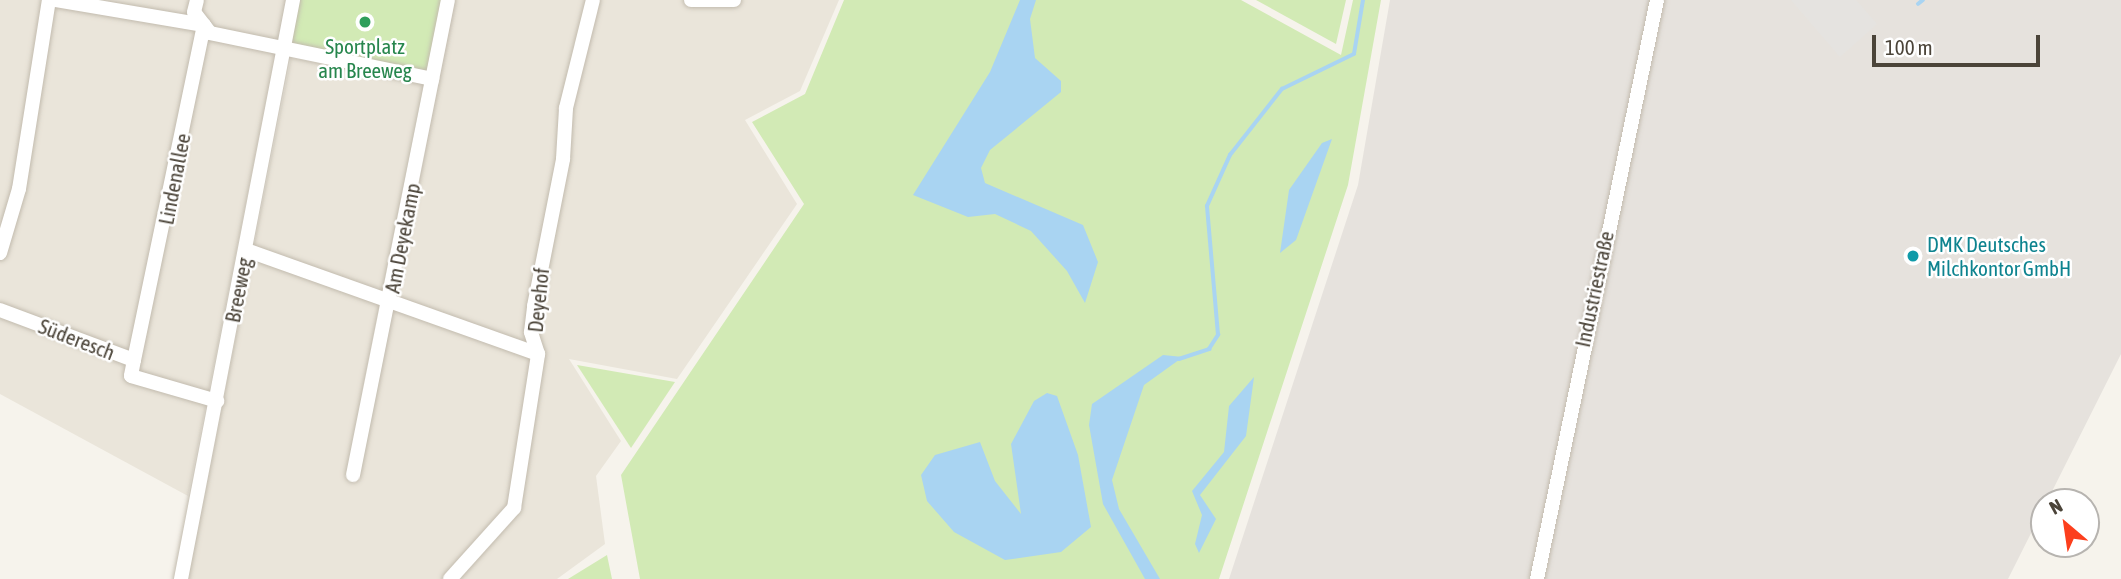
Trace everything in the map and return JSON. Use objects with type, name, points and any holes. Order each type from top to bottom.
[{"type":"street","points":[[0,253],[19,188],[49,0]]},
{"type":"street","points":[[56,0],[204,25],[210,33],[432,79]]},
{"type":"street","name":"Lindenallee","points":[[134,360],[204,25],[194,12],[197,0]]},
{"type":"street","name":"Breeweg","points":[[181,579],[293,0]]},
{"type":"street","name":"Am Deyekamp","points":[[353,475],[390,301],[448,0]]},
{"type":"street","name":"Deyehof","points":[[450,579],[514,508],[538,354],[531,332],[534,306],[563,159],[566,108],[593,0]]},
{"type":"street","points":[[691,0],[734,0]]},
{"type":"street","name":"Industriestraße","points":[[1537,579],[1657,0]]},
{"type":"street","points":[[246,250],[538,354]]},
{"type":"street","name":"Süderesch","points":[[0,310],[134,360],[131,376],[217,401]]},
{"type":"shaded area","points":[[0,0],[286,0],[188,496],[0,394]]},
{"type":"shaded area","points":[[451,0],[839,0],[800,91],[745,120],[797,204],[677,379],[569,359],[621,441],[596,476],[605,544],[557,579],[188,579],[291,58],[435,84]]},
{"type":"shaded area","points":[[1390,0],[2121,0],[2121,354],[2054,488],[2030,488],[2030,535],[2008,579],[1229,579],[1358,185]]},
{"type":"shaded area","points":[[1791,0],[1856,0],[1877,24],[1840,57]]},
{"type":"green space","name":"Sportplatz am Breeweg","points":[[298,0],[442,0],[429,71],[288,45]]},
{"type":"green space","points":[[844,0],[1241,0],[1341,55],[1353,0],[1381,0],[1348,185],[1219,579],[640,579],[621,475],[804,204],[752,122],[805,94]]},
{"type":"green space","points":[[1256,0],[1346,0],[1336,44]]},
{"type":"green space","points":[[577,365],[675,382],[631,448]]},
{"type":"green space","points":[[607,555],[612,579],[568,579]]},
{"type":"water","points":[[1020,0],[1036,0],[1030,19],[1035,58],[1061,81],[1061,92],[990,150],[981,168],[985,183],[1083,225],[1098,262],[1085,303],[1067,271],[1031,231],[995,214],[968,217],[913,195],[990,72]]},
{"type":"water","points":[[1332,139],[1296,240],[1280,253],[1289,190],[1322,143]]},
{"type":"water","points":[[1163,355],[1183,357],[1144,385],[1112,480],[1119,509],[1160,579],[1145,579],[1103,504],[1089,425],[1092,404]]},
{"type":"water","points":[[1254,377],[1246,436],[1200,495],[1216,519],[1199,553],[1195,544],[1202,515],[1192,491],[1224,452],[1229,406]]},
{"type":"water","points":[[1047,393],[1057,396],[1078,455],[1091,527],[1061,552],[1005,560],[954,532],[927,501],[921,475],[935,455],[980,442],[995,481],[1021,514],[1011,444],[1034,401]]},
{"type":"waterway","points":[[1179,359],[1209,349],[1218,335],[1207,206],[1230,155],[1282,89],[1354,54],[1363,0]]},
{"type":"waterway","points":[[1918,4],[1923,0]]},
{"type":"place","name":"Sportplatz am Breeweg","points":[[365,22]]},
{"type":"place","name":"DMK Deutsches Milchkontor GmbH","points":[[1913,256]]}]
